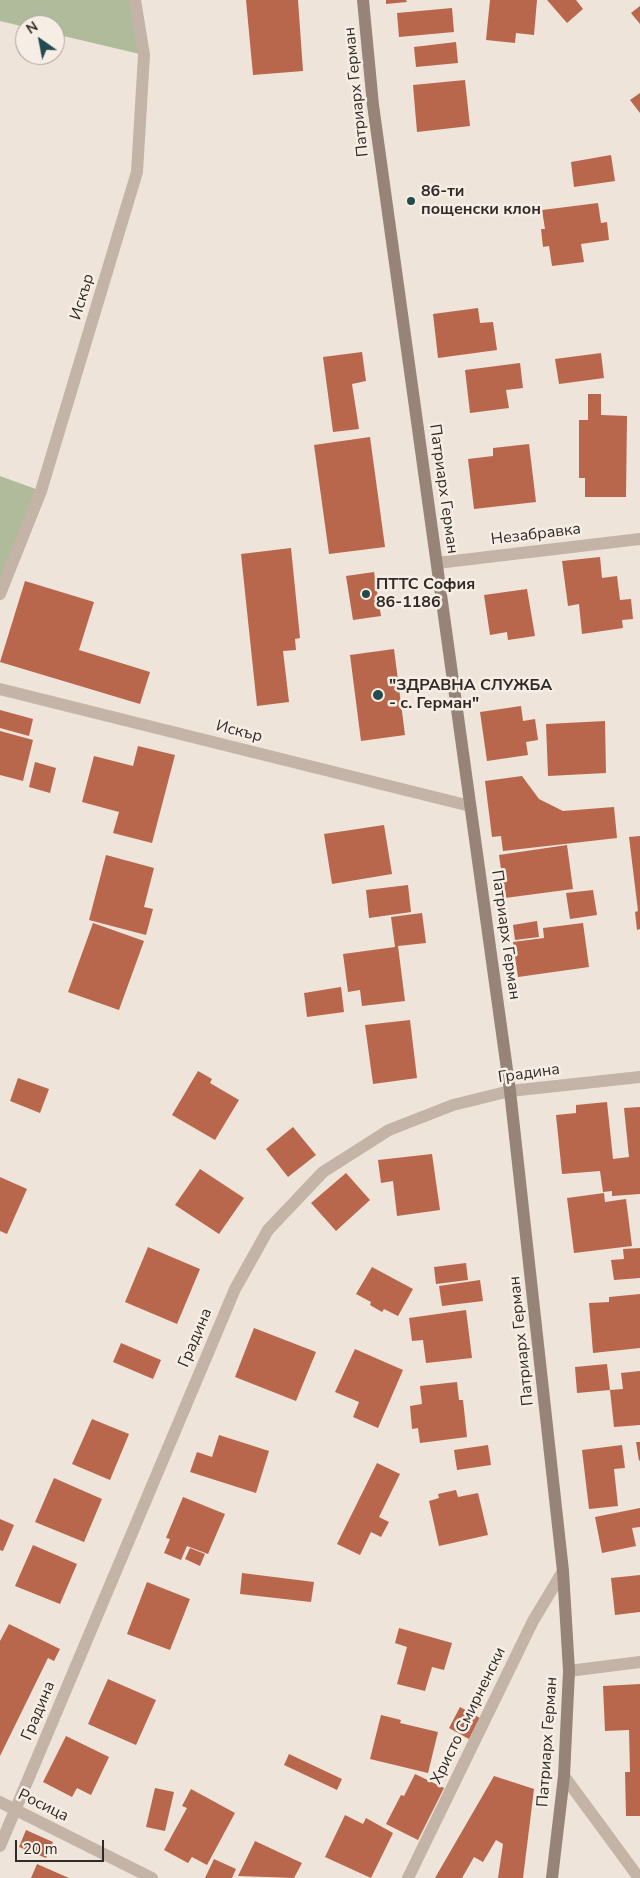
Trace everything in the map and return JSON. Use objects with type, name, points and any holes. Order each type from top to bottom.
[{"type":"street","name":"Искър","points":[[0,594],[41,491],[137,172],[144,55],[135,0]]},
{"type":"street","name":"Патриарх Герман","points":[[363,0],[373,105],[510,1091],[563,1571],[569,1671],[564,1776],[552,1878]]},
{"type":"street","name":"Незабравка","points":[[437,563],[640,539]]},
{"type":"street","name":"Искър","points":[[0,689],[470,806]]},
{"type":"street","name":"Градина","points":[[0,1846],[235,1289],[268,1230],[324,1172],[389,1130],[453,1105],[510,1091],[640,1077]]},
{"type":"street","name":"Христо Смирненски","points":[[408,1878],[533,1621],[563,1571]]},
{"type":"street","points":[[569,1671],[640,1662]]},
{"type":"street","points":[[564,1776],[639,1878]]},
{"type":"street","name":"Росица","points":[[0,1802],[152,1878]]},
{"type":"green space","points":[[0,0],[135,0],[144,55],[65,36],[65,15],[15,15],[15,25],[0,21]]},
{"type":"green space","points":[[0,476],[41,491],[0,594]]},
{"type":"building","points":[[246,0],[298,0],[303,71],[253,75]]},
{"type":"building","points":[[386,0],[406,0],[407,2],[386,4]]},
{"type":"building","points":[[490,0],[537,0],[534,35],[516,33],[515,43],[486,40]]},
{"type":"building","points":[[547,0],[576,0],[583,9],[567,23]]},
{"type":"building","points":[[640,6],[640,24],[631,13]]},
{"type":"building","points":[[452,8],[454,32],[399,37],[397,13]]},
{"type":"building","points":[[456,42],[458,63],[416,67],[414,47]]},
{"type":"building","points":[[465,80],[470,126],[417,132],[413,85]]},
{"type":"building","points":[[640,93],[640,113],[630,100]]},
{"type":"building","points":[[611,155],[615,181],[574,187],[571,162]]},
{"type":"building","points":[[598,203],[601,223],[607,222],[609,240],[581,244],[584,262],[552,266],[549,246],[543,247],[541,229],[545,229],[542,210]]},
{"type":"building","points":[[478,308],[480,323],[493,322],[497,350],[438,358],[433,314]]},
{"type":"building","points":[[362,352],[366,381],[352,384],[359,429],[333,432],[323,357]]},
{"type":"building","points":[[601,353],[604,378],[559,384],[555,359]]},
{"type":"building","points":[[520,363],[523,388],[506,390],[509,408],[470,413],[465,370]]},
{"type":"building","points":[[588,394],[601,394],[601,415],[627,416],[626,497],[585,497],[585,478],[579,478],[579,420],[588,420]]},
{"type":"building","points":[[370,437],[385,547],[329,554],[314,445]]},
{"type":"building","points":[[529,444],[536,502],[474,509],[468,459],[493,456],[493,448]]},
{"type":"building","points":[[291,548],[300,638],[295,639],[296,650],[283,651],[289,702],[257,706],[241,554]]},
{"type":"building","points":[[600,557],[602,578],[617,576],[620,600],[631,599],[633,619],[622,620],[623,628],[582,634],[579,604],[568,606],[562,561]]},
{"type":"building","points":[[374,572],[381,616],[353,620],[346,576]]},
{"type":"building","points":[[25,581],[94,602],[79,650],[150,672],[140,704],[0,662]]},
{"type":"building","points":[[527,589],[535,636],[508,640],[507,632],[490,635],[484,595]]},
{"type":"building","name":"\"ЗДРАВНА СЛУЖБА - с. Герман\"","points":[[394,649],[405,735],[361,741],[350,655]]},
{"type":"building","points":[[521,706],[523,721],[535,719],[538,740],[526,742],[528,755],[487,761],[480,712]]},
{"type":"building","points":[[0,710],[33,719],[29,736],[0,728]]},
{"type":"building","points":[[605,721],[606,773],[548,776],[546,724]]},
{"type":"building","points":[[0,731],[33,740],[23,781],[0,775]]},
{"type":"building","points":[[138,746],[175,755],[152,843],[113,833],[119,812],[82,802],[94,756],[133,766]]},
{"type":"building","points":[[35,762],[56,768],[50,793],[29,787]]},
{"type":"building","points":[[522,776],[539,799],[563,811],[614,807],[617,838],[503,851],[501,836],[492,837],[485,781]]},
{"type":"building","points":[[384,825],[392,874],[332,884],[324,834]]},
{"type":"building","points":[[640,836],[640,929],[637,930],[635,912],[638,911],[629,837]]},
{"type":"building","points":[[567,845],[573,889],[505,898],[499,855]]},
{"type":"building","points":[[106,855],[154,868],[144,907],[153,909],[146,935],[89,920]]},
{"type":"building","points":[[408,885],[411,912],[369,918],[366,890]]},
{"type":"building","points":[[593,890],[597,915],[570,919],[566,893]]},
{"type":"building","points":[[422,913],[426,943],[398,946],[405,1001],[362,1006],[360,990],[348,992],[343,954],[395,947],[391,917]]},
{"type":"building","points":[[537,921],[539,937],[515,940],[513,925]]},
{"type":"building","points":[[93,923],[144,941],[119,1010],[68,992]]},
{"type":"building","points":[[583,923],[589,967],[518,977],[513,942],[544,938],[543,928]]},
{"type":"building","points":[[341,987],[344,1012],[307,1017],[304,993]]},
{"type":"building","points":[[410,1020],[417,1078],[373,1084],[365,1025]]},
{"type":"building","points":[[198,1071],[212,1079],[210,1083],[239,1100],[215,1140],[172,1115]]},
{"type":"building","points":[[18,1078],[49,1089],[40,1113],[10,1101]]},
{"type":"building","points":[[607,1102],[613,1159],[629,1157],[624,1108],[640,1107],[640,1194],[612,1196],[612,1191],[603,1192],[600,1171],[562,1174],[556,1115],[576,1113],[576,1105]]},
{"type":"building","points":[[293,1127],[316,1155],[288,1177],[266,1149]]},
{"type":"building","points":[[432,1154],[440,1210],[397,1216],[393,1181],[381,1183],[378,1160]]},
{"type":"building","points":[[200,1169],[244,1198],[219,1234],[175,1205]]},
{"type":"building","points":[[346,1173],[370,1200],[336,1231],[311,1203]]},
{"type":"building","points":[[0,1177],[27,1189],[7,1234],[0,1231]]},
{"type":"building","points":[[604,1193],[605,1202],[626,1199],[632,1246],[574,1253],[567,1198]]},
{"type":"building","points":[[148,1247],[200,1269],[177,1324],[125,1302]]},
{"type":"building","points":[[640,1248],[640,1278],[614,1280],[611,1260],[624,1259],[623,1249]]},
{"type":"building","points":[[466,1263],[468,1280],[436,1284],[434,1267]]},
{"type":"building","points":[[372,1267],[413,1289],[398,1316],[384,1309],[382,1312],[370,1305],[371,1302],[356,1294]]},
{"type":"building","points":[[480,1280],[483,1301],[442,1306],[439,1286]]},
{"type":"building","points":[[640,1294],[640,1348],[593,1353],[589,1303],[609,1302],[609,1297]]},
{"type":"building","points":[[466,1310],[472,1358],[426,1363],[423,1340],[412,1341],[409,1318]]},
{"type":"building","points":[[254,1328],[316,1352],[296,1401],[235,1377]]},
{"type":"building","points":[[121,1343],[161,1360],[153,1379],[113,1362]]},
{"type":"building","points":[[355,1349],[403,1370],[378,1428],[353,1417],[359,1402],[335,1392]]},
{"type":"building","points":[[607,1364],[610,1390],[577,1393],[575,1367]]},
{"type":"building","points":[[640,1371],[640,1425],[614,1427],[610,1390],[623,1389],[621,1373]]},
{"type":"building","points":[[457,1382],[459,1400],[463,1400],[467,1437],[420,1443],[418,1428],[412,1429],[410,1406],[422,1404],[420,1386]]},
{"type":"building","points":[[92,1419],[129,1434],[110,1480],[72,1464]]},
{"type":"building","points":[[219,1435],[269,1451],[256,1493],[190,1472],[197,1452],[212,1457]]},
{"type":"building","points":[[636,1442],[640,1442],[639,1461]]},
{"type":"building","points":[[488,1445],[491,1465],[457,1470],[454,1450]]},
{"type":"building","points":[[622,1445],[625,1468],[614,1469],[618,1506],[589,1509],[582,1450]]},
{"type":"building","points":[[377,1463],[400,1474],[379,1517],[389,1522],[381,1537],[371,1532],[360,1555],[337,1544]]},
{"type":"building","points":[[54,1478],[102,1499],[84,1542],[35,1522]]},
{"type":"building","points":[[456,1490],[458,1497],[478,1493],[488,1535],[439,1546],[429,1501],[439,1498],[438,1494]]},
{"type":"building","points":[[183,1497],[225,1514],[208,1554],[187,1546],[181,1560],[164,1553],[170,1539],[166,1538]]},
{"type":"building","points":[[640,1508],[640,1527],[632,1528],[636,1546],[602,1553],[595,1517]]},
{"type":"building","points":[[0,1519],[14,1525],[3,1551],[0,1550]]},
{"type":"building","points":[[33,1545],[77,1564],[60,1604],[15,1586]]},
{"type":"building","points":[[190,1548],[205,1554],[200,1566],[185,1559]]},
{"type":"building","points":[[242,1573],[314,1582],[311,1602],[240,1594]]},
{"type":"building","points":[[640,1575],[640,1612],[615,1615],[611,1578]]},
{"type":"building","points":[[147,1582],[190,1599],[170,1650],[127,1634]]},
{"type":"building","points":[[9,1624],[60,1649],[54,1661],[48,1658],[0,1756],[0,1641]]},
{"type":"building","points":[[399,1628],[452,1643],[444,1670],[432,1667],[425,1691],[397,1684],[407,1647],[395,1643]]},
{"type":"building","points":[[108,1679],[156,1700],[136,1745],[88,1724]]},
{"type":"building","points":[[640,1684],[640,1816],[626,1816],[625,1772],[630,1772],[629,1730],[605,1731],[603,1686]]},
{"type":"building","points":[[460,1707],[480,1718],[469,1739],[449,1728]]},
{"type":"building","points":[[381,1715],[401,1720],[400,1723],[438,1732],[428,1773],[370,1759]]},
{"type":"building","points":[[66,1736],[109,1757],[91,1795],[77,1788],[72,1797],[43,1782]]},
{"type":"building","points":[[289,1754],[342,1779],[337,1790],[284,1765]]},
{"type":"building","points":[[415,1774],[444,1788],[418,1840],[386,1824],[401,1795],[404,1796]]},
{"type":"building","points":[[494,1776],[534,1789],[523,1878],[498,1878],[503,1844],[496,1840],[483,1862],[474,1857],[462,1878],[435,1878]]},
{"type":"building","points":[[155,1788],[174,1792],[165,1831],[146,1827]]},
{"type":"building","points":[[191,1789],[235,1813],[207,1865],[192,1857],[188,1863],[164,1850],[187,1808],[182,1806]]},
{"type":"building","points":[[345,1815],[363,1824],[366,1818],[393,1833],[371,1878],[325,1857]]},
{"type":"building","points":[[26,1830],[53,1842],[46,1858],[19,1847]]},
{"type":"building","points":[[255,1841],[302,1863],[294,1878],[238,1876]]},
{"type":"building","points":[[214,1859],[236,1869],[232,1878],[205,1878]]},
{"type":"building","points":[[37,1864],[69,1878],[31,1878]]},
{"type":"place","name":"86-ти пощенски клон","points":[[411,201]]},
{"type":"place","name":"ПТТС София 86-1186","points":[[366,594]]},
{"type":"place","name":"\"ЗДРАВНА СЛУЖБА - с. Герман\"","points":[[378,695]]}]
